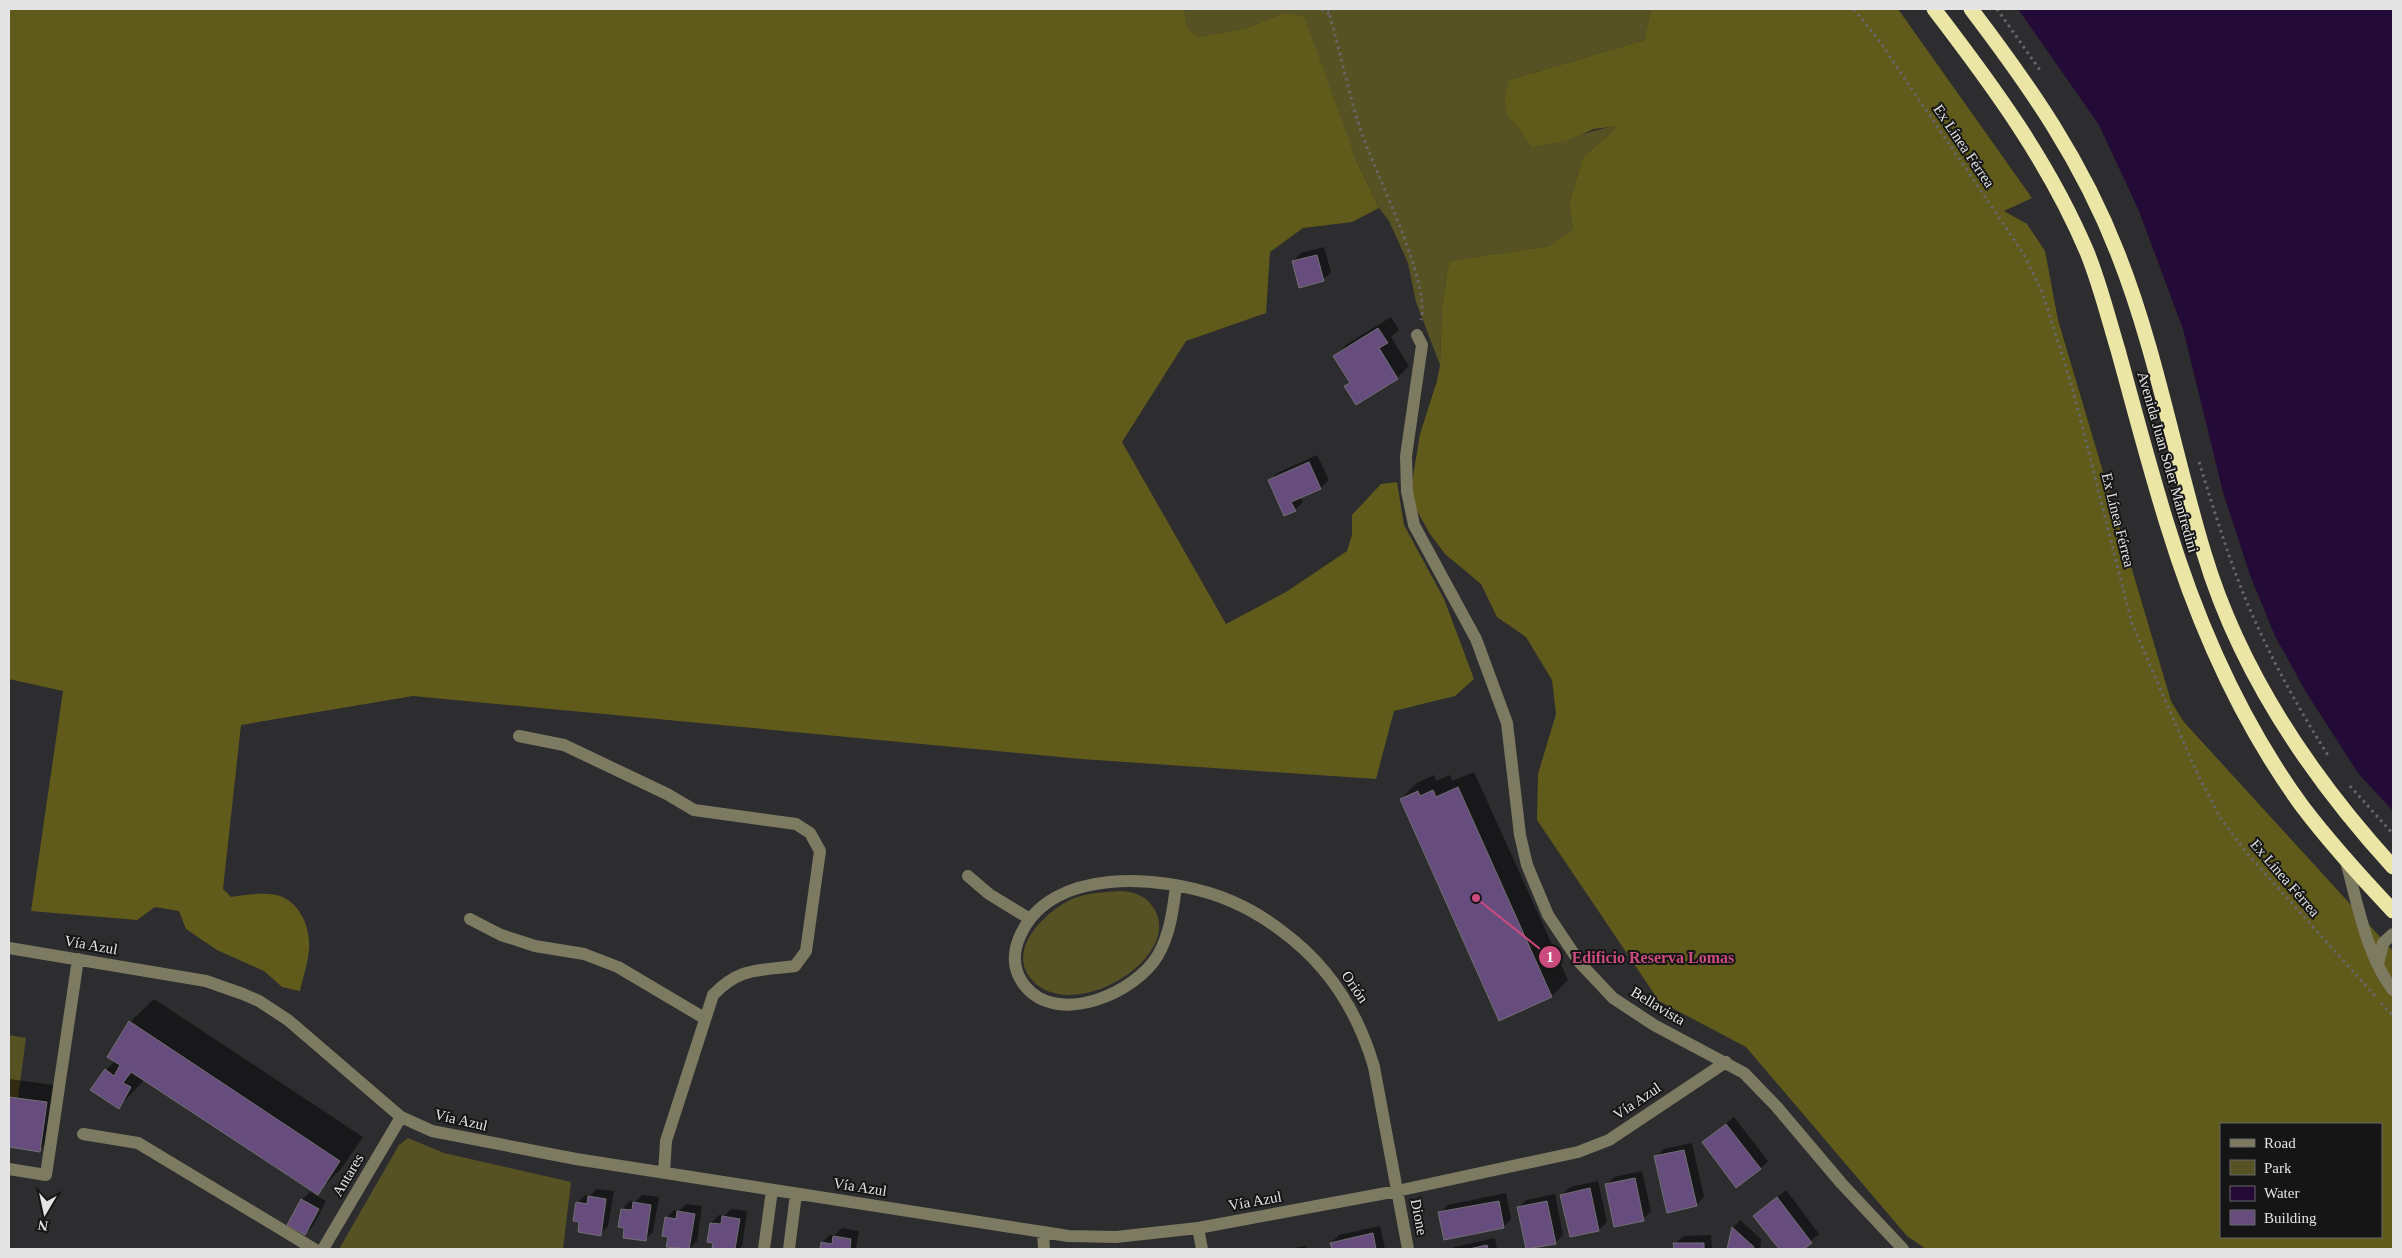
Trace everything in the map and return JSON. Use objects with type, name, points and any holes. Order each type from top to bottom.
[{"type":"highway","name":"Avenida Juan Soler Manfredini","points":[[1934,9],[2016,120],[2038,154],[2073,221],[2099,286],[2172,540],[2211,642],[2241,705],[2274,763],[2301,804],[2346,861],[2393,911]]},
{"type":"highway","name":"Avenida Juan Soler Manfredini","points":[[1972,9],[2043,107],[2085,181],[2108,228],[2127,278],[2149,348],[2204,554],[2246,658],[2298,746],[2348,814],[2393,867]]},
{"type":"street","name":"Bellavista","points":[[1417,335],[1422,345],[1406,456],[1407,491],[1414,525],[1476,639],[1507,723],[1520,834],[1527,865],[1548,915],[1564,942],[1613,998],[1654,1026],[1744,1073],[1776,1106],[1842,1184],[1903,1249]]},
{"type":"street","points":[[519,736],[564,745],[667,794],[694,810],[796,824],[810,833],[820,851],[806,951],[795,966],[744,972],[727,981],[713,995],[704,1018],[666,1141],[664,1173]]},
{"type":"street","points":[[2346,861],[2358,908],[2378,965],[2393,990]]},
{"type":"street","points":[[968,876],[989,894],[1030,920]]},
{"type":"street","name":"Orión","points":[[1176,886],[1167,936],[1153,962],[1132,982],[1118,992],[1084,1003],[1059,1003],[1039,998],[1029,991],[1018,974],[1014,961],[1018,940],[1030,920],[1057,896],[1079,887],[1118,882],[1176,886],[1221,897],[1263,918],[1301,947],[1334,982],[1347,1001],[1368,1044],[1397,1191]]},
{"type":"street","points":[[470,919],[501,935],[535,946],[584,954],[618,967],[704,1018]]},
{"type":"street","points":[[2378,965],[2383,942],[2393,934]]},
{"type":"street","name":"Vía Azul","points":[[9,948],[78,958],[206,982],[231,989],[259,1001],[303,1032],[401,1117],[417,1125],[450,1136],[664,1173],[1068,1236],[1116,1237],[1198,1228],[1397,1191],[1596,1147],[1726,1062]]},
{"type":"street","points":[[9,1169],[46,1175],[78,958]]},
{"type":"street","name":"Antares","points":[[323,1249],[401,1117]]},
{"type":"street","points":[[83,1134],[138,1143],[314,1249]]},
{"type":"street","points":[[764,1249],[772,1190]]},
{"type":"street","name":"Dione","points":[[1397,1191],[1408,1249]]},
{"type":"street","points":[[788,1249],[796,1194]]},
{"type":"street","points":[[1198,1228],[1202,1249]]},
{"type":"street","points":[[1043,1232],[1044,1249]]},
{"type":"path","points":[[1322,9],[1330,15]]},
{"type":"path","points":[[1328,9],[1362,132],[1416,271],[1423,311],[1417,335]]},
{"type":"path","name":"Ex Línea Férrea","points":[[1854,9],[1880,42],[2023,253],[2043,294],[2075,399],[2132,624],[2178,732],[2221,819],[2252,858],[2393,1016]]},
{"type":"path","points":[[1996,9],[2046,79]]},
{"type":"path","points":[[2199,461],[2225,545],[2255,622],[2290,692],[2334,764]]},
{"type":"path","points":[[2344,778],[2393,834]]},
{"type":"green space","points":[[1184,9],[1651,9],[1644,40],[1509,80],[1507,116],[1520,130],[1531,148],[1616,125],[1613,131],[1583,157],[1569,203],[1573,229],[1549,246],[1449,261],[1442,306],[1440,365],[1416,302],[1408,263],[1389,221],[1379,208],[1357,162],[1334,102],[1284,13],[1246,28],[1198,37],[1188,28]]},
{"type":"green space","points":[[1120,891],[1134,893],[1143,897],[1153,907],[1159,926],[1154,946],[1140,964],[1120,979],[1097,990],[1072,995],[1049,992],[1031,979],[1025,967],[1023,956],[1026,944],[1032,932],[1051,912],[1078,897],[1102,892]]},
{"type":"green space","points":[[9,1035],[26,1038],[18,1098],[9,1097]]},
{"type":"green space","points":[[408,1138],[444,1153],[571,1182],[563,1249],[339,1249],[399,1145]]},
{"type":"shaded area","points":[[9,9],[1184,9],[1188,28],[1198,37],[1246,28],[1284,13],[1304,17],[1357,162],[1379,208],[1352,222],[1303,228],[1270,252],[1266,313],[1186,341],[1122,442],[1226,624],[1286,592],[1347,551],[1352,535],[1352,515],[1381,484],[1397,482],[1404,525],[1444,599],[1474,679],[1455,696],[1394,711],[1376,779],[1081,759],[413,696],[241,725],[223,889],[231,897],[259,894],[279,896],[287,900],[300,913],[308,930],[309,949],[300,991],[282,987],[264,971],[217,950],[186,929],[179,911],[155,907],[137,920],[31,911],[63,691],[9,679]]},
{"type":"shaded area","points":[[1651,9],[1898,9],[2032,198],[2004,211],[2027,224],[2045,251],[2058,320],[2171,701],[2183,721],[2393,951],[2393,1249],[1926,1249],[1907,1236],[1746,1047],[1659,1001],[1537,820],[1538,774],[1556,714],[1552,680],[1526,637],[1497,617],[1481,584],[1445,554],[1430,534],[1417,511],[1411,489],[1420,434],[1437,381],[1440,365],[1442,306],[1449,261],[1549,246],[1573,229],[1569,203],[1583,157],[1613,131],[1616,126],[1594,129],[1568,140],[1531,148],[1520,130],[1507,116],[1505,98],[1509,80],[1644,40]]},
{"type":"water","points":[[2018,9],[2393,9],[2393,811],[2358,773],[2306,692],[2275,636],[2250,575],[2223,492],[2183,329],[2139,211],[2099,125]]},
{"type":"building","points":[[1317,255],[1324,281],[1299,288],[1292,261]]},
{"type":"building","points":[[1378,328],[1388,343],[1379,348],[1398,379],[1356,405],[1344,386],[1350,383],[1333,356]]},
{"type":"building","points":[[1309,462],[1321,489],[1291,502],[1296,511],[1284,516],[1268,480]]},
{"type":"building","points":[[1458,787],[1552,997],[1499,1021],[1400,799],[1418,791],[1420,796],[1433,790],[1436,797]]},
{"type":"building","points":[[129,1021],[340,1161],[318,1195],[131,1072],[123,1083],[131,1087],[119,1109],[90,1090],[105,1069],[114,1076],[120,1065],[107,1057]]},
{"type":"building","points":[[9,1097],[47,1102],[40,1152],[9,1147]]},
{"type":"building","points":[[1726,1124],[1761,1169],[1736,1188],[1702,1142]]},
{"type":"building","points":[[1684,1150],[1697,1206],[1667,1213],[1654,1156]]},
{"type":"building","points":[[1635,1178],[1644,1221],[1614,1227],[1605,1184]]},
{"type":"building","points":[[1590,1188],[1599,1231],[1570,1237],[1560,1195]]},
{"type":"building","points":[[588,1196],[606,1199],[601,1236],[578,1232],[579,1222],[573,1221],[576,1202],[587,1204]]},
{"type":"building","points":[[1777,1197],[1812,1243],[1804,1249],[1779,1249],[1753,1216]]},
{"type":"building","points":[[301,1199],[319,1209],[305,1235],[287,1225]]},
{"type":"building","points":[[1499,1201],[1504,1228],[1444,1240],[1438,1212]]},
{"type":"building","points":[[1547,1201],[1556,1244],[1526,1249],[1517,1207]]},
{"type":"building","points":[[633,1202],[651,1205],[646,1241],[623,1238],[624,1228],[618,1227],[621,1209],[632,1210]]},
{"type":"building","points":[[677,1211],[695,1214],[689,1249],[666,1247],[668,1237],[662,1236],[665,1217],[676,1219]]},
{"type":"building","points":[[722,1216],[740,1219],[735,1249],[712,1249],[713,1243],[707,1242],[710,1223],[721,1224]]},
{"type":"building","points":[[1732,1227],[1754,1247],[1753,1249],[1727,1249]]},
{"type":"building","points":[[1373,1233],[1376,1249],[1332,1249],[1330,1243]]},
{"type":"building","points":[[833,1236],[851,1239],[850,1249],[820,1249],[821,1242],[832,1244]]},
{"type":"building","points":[[1673,1243],[1704,1243],[1704,1249],[1674,1249]]},
{"type":"building","points":[[1487,1245],[1488,1249],[1469,1249]]},
{"type":"place","name":"Edificio Reserva Lomas","points":[[1476,898]]}]
